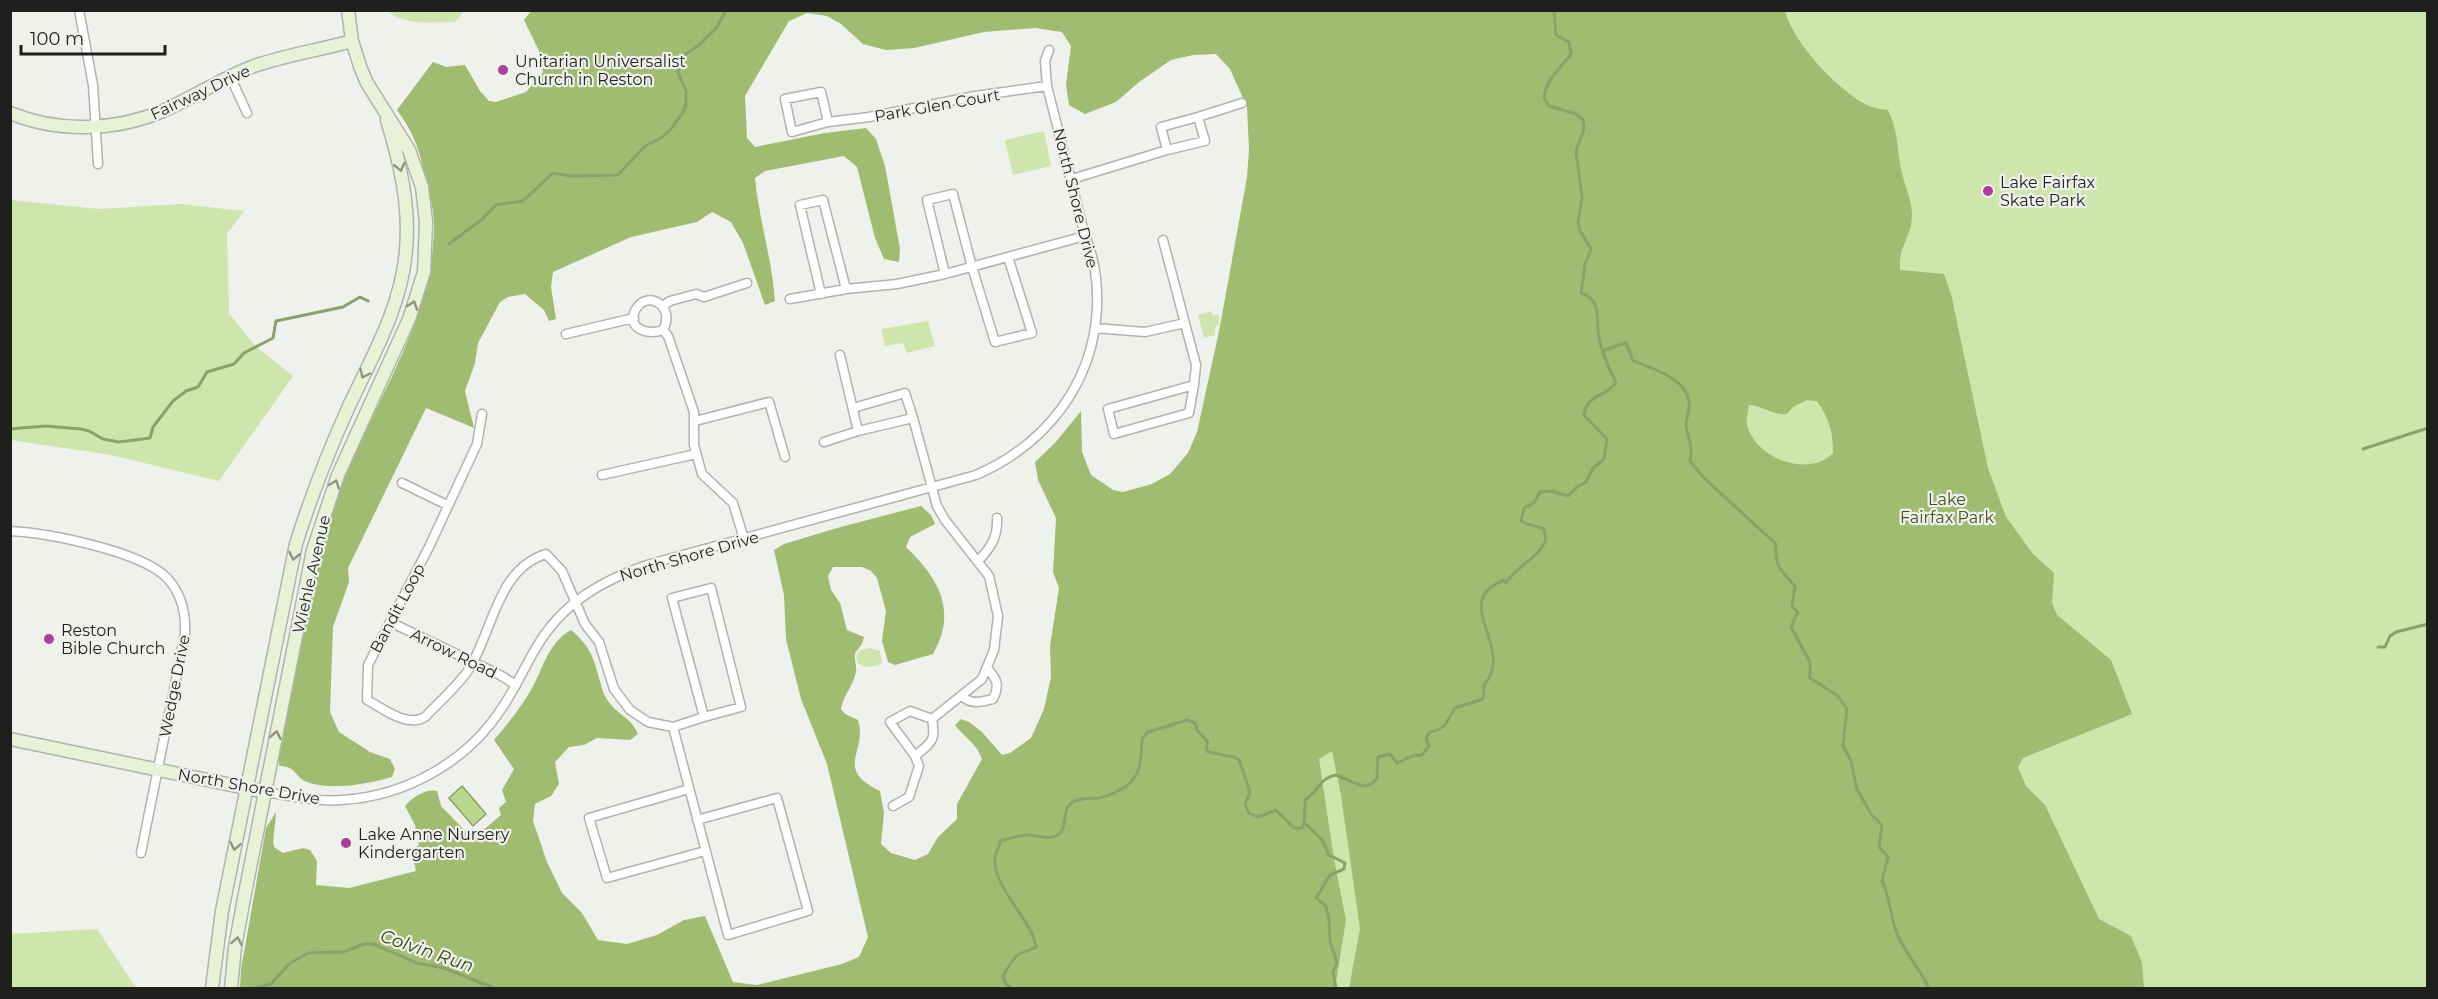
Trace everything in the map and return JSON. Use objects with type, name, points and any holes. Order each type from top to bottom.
[{"type":"main road","name":"Wiehle Avenue","points":[[231,988],[235,947],[309,568],[338,475],[409,319],[423,272],[426,222],[422,188],[409,150],[361,69],[352,41],[348,10]]},
{"type":"main road","name":"Fairway Drive","points":[[10,113],[61,126],[96,127],[145,118],[230,76],[273,60],[352,41]]},
{"type":"main road","name":"Wiehle Avenue","points":[[212,988],[222,911],[289,575],[305,515],[336,434],[391,315],[403,273],[407,222],[405,193],[384,111]]},
{"type":"main road","name":"North Shore Drive","points":[[10,740],[265,792]]},
{"type":"street","points":[[79,10],[88,49],[98,164]]},
{"type":"street","name":"North Shore Drive","points":[[265,792],[305,799],[342,800],[383,794],[413,783],[443,767],[473,743],[494,720],[543,636],[575,602],[602,583],[623,573],[934,487],[994,467],[1020,451],[1044,431],[1058,415],[1080,380],[1088,361],[1095,328],[1096,274],[1092,251],[1085,236],[1047,86],[1045,61],[1049,50]]},
{"type":"street","points":[[230,76],[247,114]]},
{"type":"street","name":"Park Glen Court","points":[[828,122],[821,92],[785,99],[792,132],[828,122],[868,117],[975,96],[1047,86]]},
{"type":"street","points":[[1167,150],[1161,127],[1242,103]]},
{"type":"street","points":[[1072,179],[1205,141],[1198,117]]},
{"type":"street","points":[[945,274],[927,200],[954,194],[972,267],[995,342],[1032,333],[1008,257]]},
{"type":"street","points":[[821,294],[800,205],[823,200],[846,289]]},
{"type":"street","points":[[790,299],[846,289],[897,284],[945,274],[1085,236]]},
{"type":"street","points":[[1163,240],[1196,365],[1194,385],[1189,413],[1114,434],[1108,409],[1194,385]]},
{"type":"street","points":[[663,306],[670,301],[696,294],[704,297],[747,284]]},
{"type":"street","points":[[649,300],[659,302],[663,306],[667,316],[663,330],[653,334],[645,333],[637,328],[634,318],[635,310],[641,303],[649,300]]},
{"type":"street","points":[[566,334],[634,318]]},
{"type":"street","points":[[1095,328],[1145,332],[1185,322]]},
{"type":"street","points":[[663,330],[668,336],[694,412],[696,454],[702,474],[733,503],[744,539]]},
{"type":"street","points":[[840,356],[858,431]]},
{"type":"street","points":[[853,408],[905,393],[934,487],[937,506],[945,520],[989,576],[998,616],[994,650],[987,668],[982,679],[932,718]]},
{"type":"street","points":[[695,421],[769,402],[785,457]]},
{"type":"street","name":"Bandit Loop","points":[[482,414],[477,444],[429,547],[368,664],[367,700],[408,722],[418,721],[425,717],[468,670],[508,584],[520,568],[532,558],[546,554],[557,563],[575,602]]},
{"type":"street","points":[[824,442],[913,418]]},
{"type":"street","points":[[602,475],[696,454]]},
{"type":"street","points":[[402,483],[447,505]]},
{"type":"street","points":[[978,561],[994,541],[997,518]]},
{"type":"street","name":"Wedge Drive","points":[[10,531],[78,542],[116,553],[156,569],[172,584],[184,609],[185,634],[141,853]]},
{"type":"street","points":[[575,602],[585,624],[599,642],[614,689],[630,710],[648,722],[673,727],[741,707],[711,588],[672,598],[704,717]]},
{"type":"street","name":"Arrow Road","points":[[390,622],[516,685]]},
{"type":"street","points":[[962,696],[966,701],[977,703],[993,699],[998,689],[997,679],[987,668]]},
{"type":"street","points":[[893,806],[909,797],[919,766],[915,756],[890,722],[910,711],[932,718]]},
{"type":"street","points":[[915,756],[931,742],[935,734],[932,718]]},
{"type":"street","points":[[673,727],[728,935],[808,911],[777,798],[698,820]]},
{"type":"street","points":[[689,789],[589,818],[607,878],[705,851]]},
{"type":"green space","points":[[392,11],[464,11],[455,22],[430,23],[405,20],[390,13]]},
{"type":"green space","name":"Lake Fairfax Park","points":[[531,11],[1785,11],[1797,37],[1829,76],[1865,104],[1888,110],[1912,210],[1911,225],[1902,251],[1900,270],[1944,274],[1951,294],[1988,468],[2006,517],[2033,554],[2054,573],[2052,603],[2057,615],[2111,660],[2132,714],[2023,758],[2018,767],[2026,786],[2045,805],[2099,919],[2131,936],[2142,963],[2144,988],[1349,988],[1360,929],[1341,795],[1332,751],[1319,759],[1346,920],[1335,988],[240,988],[241,969],[266,828],[276,812],[274,847],[283,853],[303,848],[310,850],[317,861],[316,885],[349,888],[416,871],[411,850],[419,845],[415,825],[405,806],[424,792],[437,791],[441,806],[473,839],[501,815],[499,808],[506,802],[502,790],[514,769],[494,740],[528,695],[550,651],[571,630],[590,651],[608,702],[631,723],[638,734],[630,740],[597,738],[584,745],[569,747],[555,762],[559,784],[551,796],[535,804],[533,821],[547,862],[562,893],[582,913],[598,940],[627,944],[657,935],[684,920],[705,916],[733,982],[757,985],[842,964],[859,957],[868,937],[827,764],[801,699],[786,639],[784,595],[774,550],[784,544],[837,528],[921,506],[931,515],[935,524],[910,537],[906,547],[927,571],[941,596],[944,623],[933,654],[895,665],[888,662],[882,641],[886,611],[877,578],[871,571],[862,567],[833,567],[828,576],[831,590],[840,603],[847,630],[864,637],[855,653],[856,672],[841,709],[845,714],[858,720],[860,732],[855,767],[858,775],[866,783],[880,791],[884,813],[881,844],[891,853],[915,860],[928,854],[938,837],[957,819],[957,804],[982,759],[974,745],[955,725],[961,719],[969,722],[982,732],[1002,755],[1010,753],[1031,738],[1044,709],[1051,677],[1050,646],[1059,588],[1053,572],[1056,518],[1038,480],[1035,462],[1055,443],[1081,411],[1082,452],[1091,475],[1113,490],[1123,492],[1152,484],[1170,474],[1188,453],[1197,432],[1219,332],[1247,177],[1249,150],[1247,107],[1230,69],[1216,54],[1193,55],[1171,60],[1139,82],[1116,102],[1085,114],[1069,105],[1066,85],[1071,46],[1062,32],[1035,28],[984,32],[914,48],[886,50],[863,44],[841,24],[827,16],[807,13],[789,21],[745,96],[747,138],[755,147],[825,133],[866,128],[876,139],[885,166],[900,249],[899,262],[884,259],[875,238],[857,167],[844,156],[765,171],[755,178],[775,301],[765,305],[743,243],[731,222],[712,212],[697,222],[631,237],[553,272],[551,287],[556,319],[549,321],[544,310],[525,294],[508,297],[500,302],[478,343],[475,363],[465,391],[474,428],[426,408],[348,568],[349,582],[333,627],[330,712],[339,732],[370,752],[390,759],[395,769],[392,777],[361,784],[327,786],[307,782],[289,768],[279,766],[279,751],[308,603],[330,515],[343,479],[409,337],[422,300],[431,263],[434,225],[431,200],[415,142],[397,110],[433,62],[446,67],[465,65],[480,91],[489,101],[496,102],[526,92],[543,72],[539,51],[524,20]],"holes":[[[1807,400],[1817,401],[1825,413],[1832,438],[1833,453],[1822,461],[1810,464],[1783,461],[1770,455],[1751,436],[1747,424],[1749,405],[1787,414],[1793,407]]]},
{"type":"green space","name":"Lake Fairfax Park","points":[[1636,11],[2427,11],[2427,988],[828,988],[1142,710],[1271,73]]},
{"type":"green space","points":[[1044,131],[1051,166],[1013,175],[1005,140]]},
{"type":"green space","points":[[10,200],[99,209],[180,204],[244,211],[227,234],[229,313],[255,346],[293,376],[219,481],[111,455],[11,440]]},
{"type":"green space","points":[[1211,311],[1213,316],[1219,314],[1219,324],[1215,328],[1215,335],[1204,338],[1198,315]]},
{"type":"green space","points":[[928,321],[935,346],[907,353],[903,343],[885,346],[881,329]]},
{"type":"green space","points":[[870,648],[880,651],[882,663],[870,667],[858,663],[856,657],[859,651]]},
{"type":"green space","points":[[97,929],[136,988],[11,988],[11,934]]},
{"type":"shaded area","points":[[462,786],[486,814],[473,826],[449,798]]},
{"type":"waterway","points":[[449,244],[481,220],[496,205],[523,201],[553,173],[570,176],[618,175],[645,146],[661,138],[670,130],[684,111],[686,91],[678,72],[679,64],[683,56],[699,45],[717,27],[726,10]]},
{"type":"waterway","name":"Colvin Run","points":[[1011,988],[1006,984],[1003,976],[1009,965],[1020,954],[1036,947],[1028,926],[1005,891],[995,869],[995,858],[1001,841],[1025,835],[1048,838],[1056,836],[1064,826],[1068,806],[1071,803],[1081,799],[1098,798],[1124,788],[1138,771],[1142,739],[1148,732],[1187,720],[1195,723],[1197,730],[1208,742],[1206,748],[1208,752],[1239,760],[1250,792],[1245,804],[1249,813],[1258,817],[1276,810],[1294,828],[1302,828],[1306,799],[1327,778],[1336,775],[1362,786],[1372,784],[1377,778],[1378,757],[1390,754],[1397,763],[1412,756],[1422,755],[1429,746],[1426,738],[1430,732],[1443,727],[1455,708],[1483,699],[1484,685],[1492,671],[1493,656],[1482,613],[1482,600],[1488,589],[1504,580],[1506,583],[1538,553],[1546,540],[1544,529],[1521,521],[1524,508],[1534,503],[1540,492],[1551,491],[1568,496],[1586,482],[1593,468],[1604,459],[1607,439],[1584,415],[1589,402],[1608,391],[1616,382],[1600,343],[1595,305],[1581,293],[1585,264],[1591,249],[1578,223],[1582,198],[1576,151],[1584,129],[1583,120],[1576,114],[1549,106],[1544,98],[1551,80],[1571,54],[1569,42],[1556,35],[1554,10]]},
{"type":"waterway","points":[[10,429],[45,426],[81,429],[103,439],[119,442],[150,438],[153,427],[173,401],[186,391],[198,387],[207,372],[234,364],[244,353],[273,338],[276,321],[343,307],[360,297],[368,301]]},
{"type":"waterway","points":[[1604,350],[1626,343],[1633,361],[1666,375],[1681,386],[1689,401],[1686,424],[1691,449],[1690,461],[1704,478],[1776,544],[1777,563],[1795,586],[1792,606],[1798,612],[1791,627],[1810,662],[1810,678],[1838,696],[1847,709],[1843,745],[1851,761],[1857,789],[1871,814],[1882,825],[1879,847],[1888,857],[1882,881],[1894,925],[1903,946],[1929,988]]},
{"type":"waterway","points":[[2363,449],[2428,428]]},
{"type":"waterway","points":[[2378,647],[2385,647],[2390,636],[2396,632],[2428,624]]},
{"type":"waterway","points":[[1305,823],[1323,841],[1329,855],[1345,863],[1344,869],[1330,875],[1316,898],[1326,906],[1330,941],[1337,963],[1333,972],[1336,988]]},
{"type":"waterway","name":"Colvin Run","points":[[257,988],[271,984],[290,963],[308,953],[343,952],[364,944],[373,944],[417,963],[444,968],[494,988]]},
{"type":"place","name":"Unitarian Universalist Church in Reston","points":[[503,70]]},
{"type":"place","name":"Lake Fairfax Skate Park","points":[[1988,191]]},
{"type":"place","name":"Reston Bible Church","points":[[49,639]]},
{"type":"place","name":"Lake Anne Nursery Kindergarten","points":[[346,843]]}]
